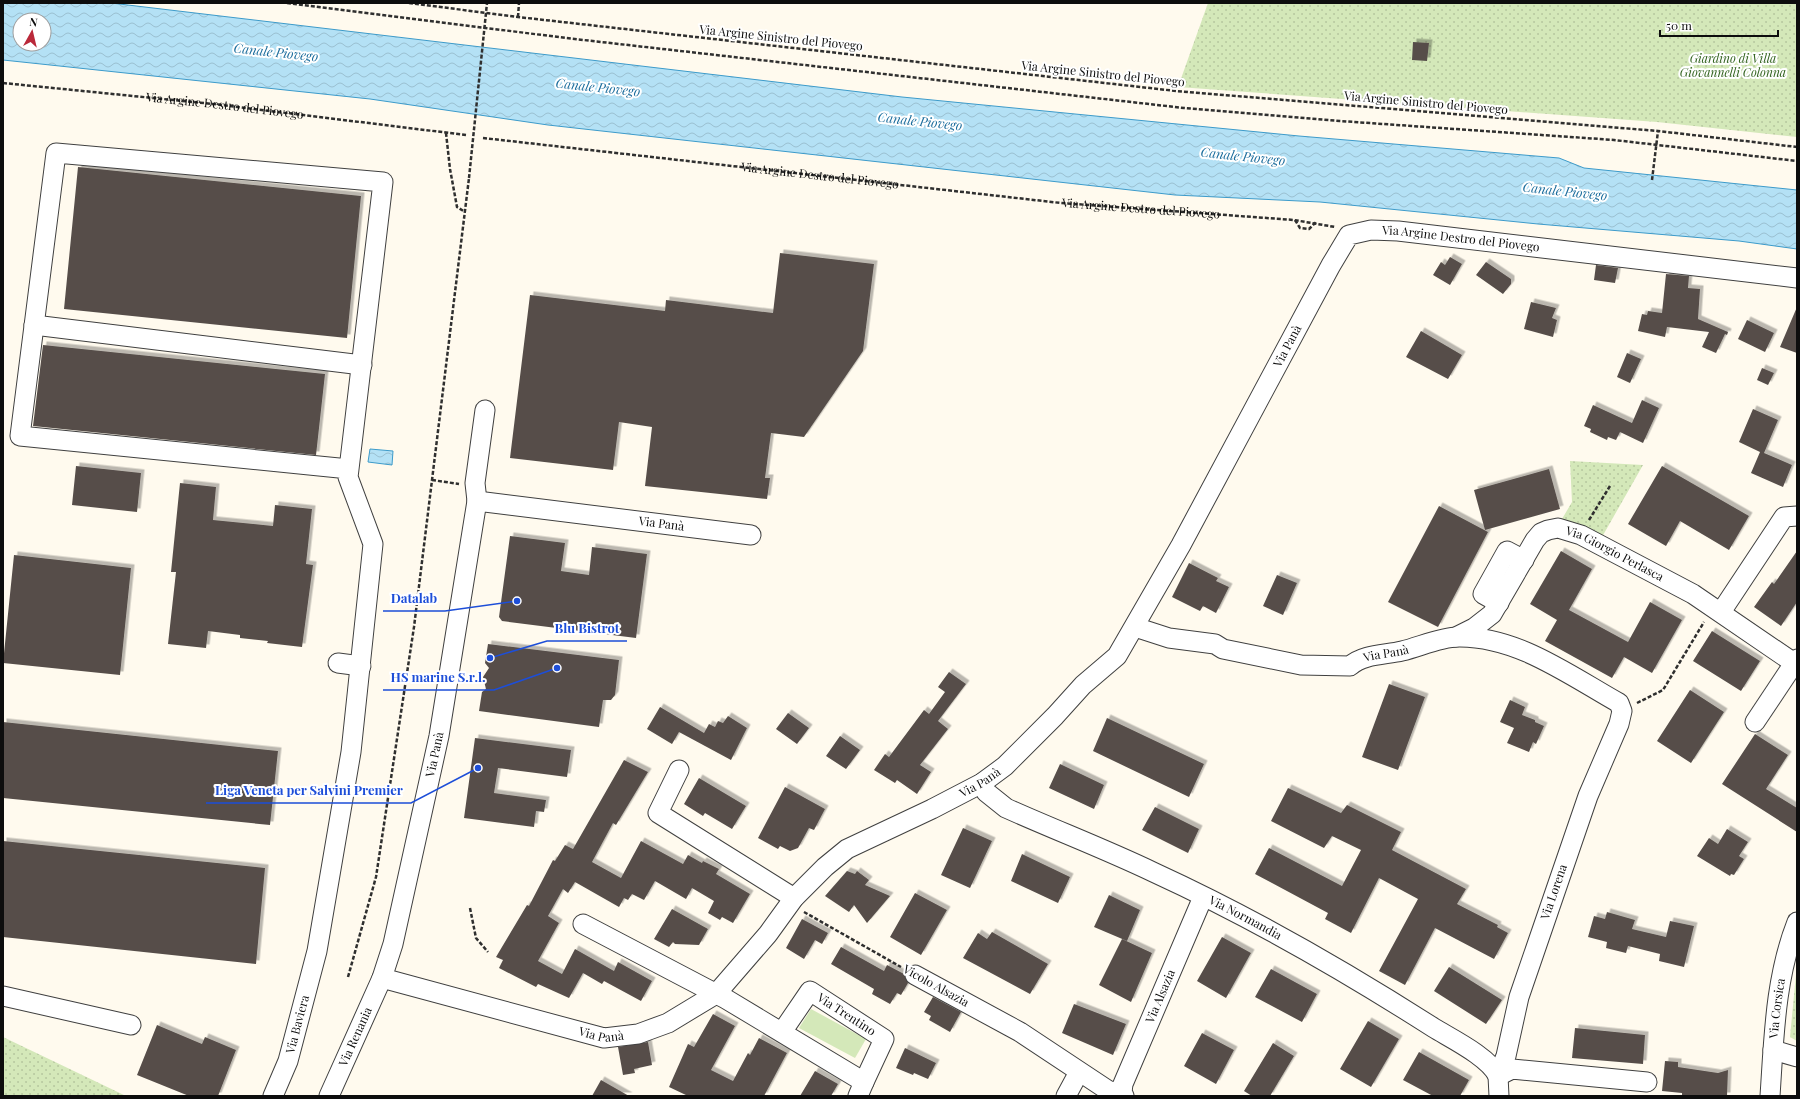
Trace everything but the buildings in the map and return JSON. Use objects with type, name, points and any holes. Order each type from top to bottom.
[{"type":"street","points":[[338,663],[361,666],[373,544],[349,473],[383,182],[56,153],[20,436],[349,473]]},
{"type":"street","name":"Via Argine Destro del Piovego","points":[[1349,235],[1371,230],[1398,231],[1797,278]]},
{"type":"street","name":"Via Panà","points":[[751,534],[476,493],[439,736],[393,944],[382,978],[604,1038],[638,1034],[668,1023],[716,994],[768,934],[792,901],[825,867],[847,849],[932,810],[982,783],[1005,766],[1056,716],[1083,685],[1117,656],[1135,627],[1349,235]]},
{"type":"street","points":[[34,325],[362,365]]},
{"type":"street","points":[[476,493],[485,410]]},
{"type":"street","points":[[1714,615],[1784,517],[1797,516]]},
{"type":"street","name":"Via Giorgio Perlasca","points":[[1456,637],[1474,628],[1492,614],[1541,534],[1553,529],[1566,530],[1581,535],[1644,567],[1714,615],[1796,662],[1755,722]]},
{"type":"street","name":"Via Panà","points":[[1135,627],[1169,638],[1215,644],[1223,649],[1316,666],[1350,666],[1357,659],[1402,651],[1456,637],[1500,641],[1524,650],[1619,703],[1622,711]]},
{"type":"street","name":"Via Baviera","points":[[273,1096],[288,1061],[317,951],[351,752],[361,666]]},
{"type":"street","name":"Via Lorena","points":[[1499,1096],[1498,1076],[1506,1056],[1519,996],[1588,796],[1619,724],[1622,711]]},
{"type":"street","points":[[679,770],[658,814],[792,901]]},
{"type":"street","name":"Via Normandia","points":[[982,783],[986,792],[1006,808],[1154,872],[1304,950],[1389,999],[1488,1063],[1495,1069],[1498,1076]]},
{"type":"street","name":"Via Alsazia","points":[[1123,1094],[1123,1084],[1203,897]]},
{"type":"street","name":"Via Corsica","points":[[1770,1096],[1773,1050],[1782,973],[1788,945],[1797,922]]},
{"type":"street","points":[[583,924],[716,994]]},
{"type":"street","name":"Vicolo Alsazia","points":[[915,975],[1020,1032],[1109,1091],[1123,1094]]},
{"type":"street","name":"Via Renania","points":[[329,1096],[382,978]]},
{"type":"street","name":"Via Trentino","points":[[716,994],[782,1032],[861,1089],[884,1038],[810,991],[782,1032]]},
{"type":"street","points":[[3,996],[131,1025]]},
{"type":"street","points":[[1773,1050],[1797,1057]]},
{"type":"street","points":[[1498,1076],[1512,1069],[1647,1082]]},
{"type":"street","points":[[1066,1096],[1079,1072]]},
{"type":"path","points":[[287,3],[566,38],[1184,108],[1656,144],[1797,161]]},
{"type":"path","name":"Via Argine Sinistro del Piovego","points":[[409,3],[518,17],[1176,91],[1658,131],[1797,147]]},
{"type":"path","points":[[348,976],[369,907],[376,877],[414,627],[469,178],[487,3]]},
{"type":"path","points":[[518,17],[519,3]]},
{"type":"path","name":"Via Argine Destro del Piovego","points":[[3,83],[213,104],[466,135]]},
{"type":"path","points":[[1652,180],[1658,131]]},
{"type":"path","points":[[446,133],[450,169],[457,207],[465,212]]},
{"type":"path","name":"Via Argine Destro del Piovego","points":[[483,138],[1061,203],[1316,222],[1334,226],[1349,235]]},
{"type":"path","points":[[1294,220],[1300,228],[1309,229],[1316,222]]},
{"type":"path","points":[[432,480],[476,493]]},
{"type":"path","points":[[1586,527],[1610,486]]},
{"type":"path","points":[[1622,711],[1663,690],[1714,615]]},
{"type":"path","name":"Vicolo Alsazia","points":[[792,901],[915,975]]},
{"type":"path","points":[[470,908],[476,938],[488,952]]},
{"type":"green space","name":"Giardino di Villa Giovannelli Colonna","points":[[1208,3],[1797,3],[1797,137],[1657,122],[1178,87]]},
{"type":"green space","points":[[1570,461],[1643,465],[1602,537],[1562,519],[1572,502]]},
{"type":"green space","points":[[1797,964],[1797,1041],[1790,1037]]},
{"type":"green space","points":[[811,1009],[866,1039],[855,1058],[799,1028]]},
{"type":"green space","points":[[3,1037],[126,1096],[3,1096]]},
{"type":"water","name":"Canale Piovego","points":[[3,3],[111,3],[902,97],[1299,136],[1559,158],[1584,168],[1797,190],[1797,249],[1739,241],[1538,224],[1320,202],[1175,195],[548,125],[370,99],[3,60]]},
{"type":"water","points":[[370,449],[393,451],[392,465],[368,462]]},
{"type":"place","name":"Datalab","points":[[517,601]]},
{"type":"place","name":"Blu Bistrot","points":[[490,658]]},
{"type":"place","name":"HS marine S.r.l.","points":[[557,668]]},
{"type":"place","name":"Liga Veneta per Salvini Premier","points":[[478,768]]}]
